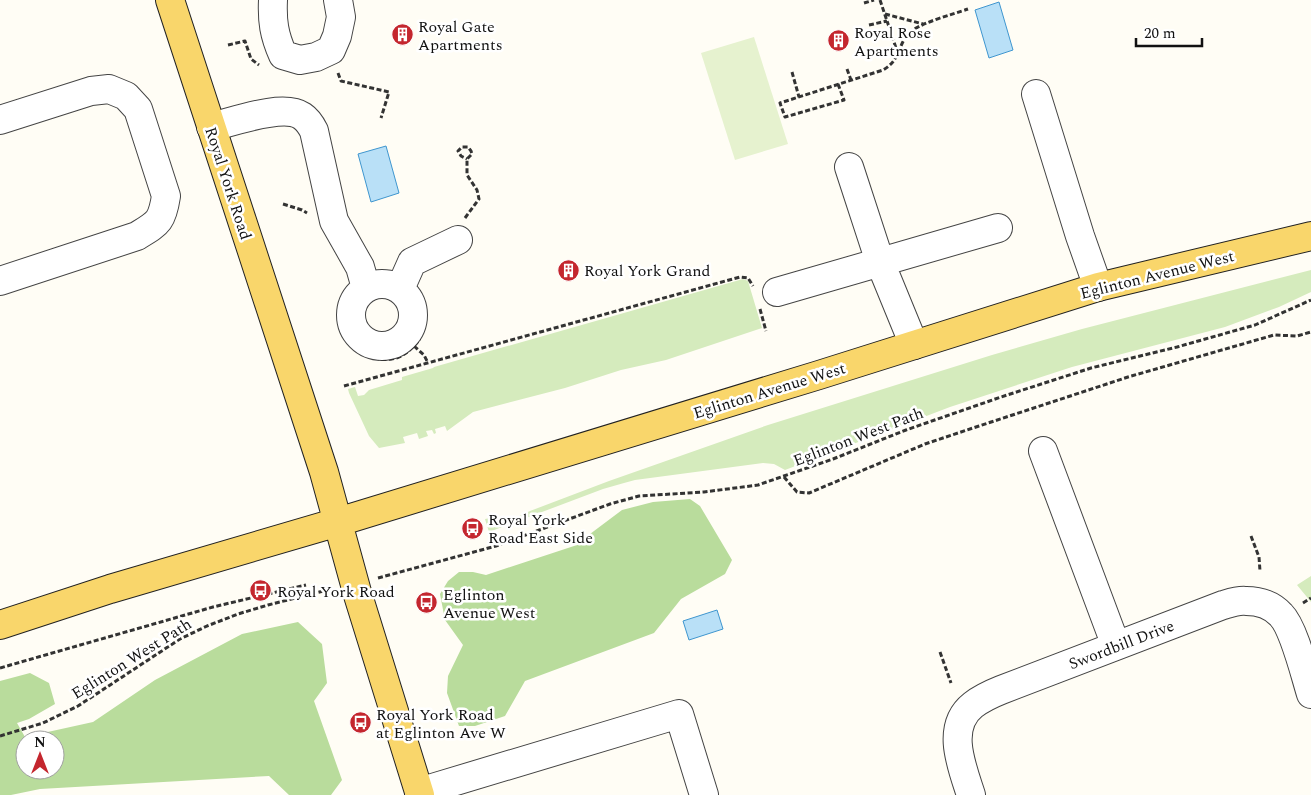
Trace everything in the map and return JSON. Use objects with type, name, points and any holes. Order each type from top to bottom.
[{"type":"main road","name":"Royal York Road","points":[[170,0],[324,472],[357,592],[420,793]]},
{"type":"main road","name":"Eglinton Avenue West","points":[[0,625],[110,589],[338,522],[1098,287],[1311,236]]},
{"type":"street","points":[[273,0],[272,18],[277,40],[283,54],[300,60],[316,57],[331,50],[337,36],[341,17],[338,0]]},
{"type":"street","points":[[0,120],[90,91],[109,89],[126,96],[138,109],[166,196],[164,210],[157,224],[137,236],[0,281]]},
{"type":"street","points":[[1036,94],[1080,236],[1098,287]]},
{"type":"street","points":[[211,127],[276,111],[288,111],[301,115],[309,122],[314,131],[334,221],[360,267],[366,288]]},
{"type":"street","points":[[849,167],[880,262],[914,345]]},
{"type":"street","points":[[763,296],[998,228]]},
{"type":"street","points":[[400,289],[412,262],[458,240]]},
{"type":"street","points":[[383,283],[400,289],[411,303],[414,321],[406,337],[390,346],[372,346],[357,335],[350,318],[353,301],[366,288],[383,283]]},
{"type":"street","points":[[1042,451],[1116,646]]},
{"type":"street","name":"Swordbill Drive","points":[[971,795],[959,756],[957,736],[962,718],[972,706],[984,697],[1001,690],[1223,605],[1244,600],[1259,602],[1282,615],[1288,626],[1311,694]]},
{"type":"street","points":[[420,793],[680,714],[704,795]]},
{"type":"path","points":[[864,3],[874,0]]},
{"type":"path","points":[[880,0],[898,55]]},
{"type":"path","points":[[838,84],[844,100],[785,117],[780,103],[891,66],[907,34],[923,24],[968,9]]},
{"type":"path","points":[[885,14],[923,24]]},
{"type":"path","points":[[869,26],[887,21]]},
{"type":"path","points":[[336,65],[341,81],[389,92],[381,118]]},
{"type":"path","points":[[847,69],[851,80]]},
{"type":"path","points":[[792,72],[799,97]]},
{"type":"path","points":[[458,240],[466,216],[479,199],[477,190],[467,176],[467,159],[472,154],[468,147],[462,147],[458,151],[461,156],[467,159]]},
{"type":"path","points":[[344,386],[740,277],[748,278],[763,296],[766,330]]},
{"type":"path","name":"Eglinton West Path","points":[[409,570],[496,546],[610,504],[639,496],[735,489],[758,485],[1001,397],[1091,368],[1255,325],[1311,300]]},
{"type":"path","points":[[784,477],[797,492],[809,493],[925,444],[1128,377],[1274,335],[1297,336],[1311,332]]},
{"type":"path","points":[[414,346],[424,355],[428,363]]},
{"type":"path","points":[[1251,536],[1259,557],[1260,571]]},
{"type":"path","points":[[0,668],[214,607],[306,585]]},
{"type":"path","name":"Eglinton West Path","points":[[0,736],[43,723],[78,706],[180,639],[207,626],[238,614],[305,596]]},
{"type":"path","points":[[940,652],[951,683]]},
{"type":"green space","points":[[754,37],[788,144],[735,160],[701,53]]},
{"type":"green space","points":[[1311,270],[1311,292],[1279,307],[1225,327],[1072,367],[950,407],[785,470],[774,464],[763,463],[635,480],[603,489],[489,532],[485,519],[497,517],[513,519],[609,481],[768,425],[1082,329]]},
{"type":"green space","points":[[743,279],[748,281],[762,328],[666,360],[621,370],[565,388],[473,412],[447,431],[445,426],[435,429],[436,433],[434,434],[432,430],[426,431],[428,436],[419,439],[417,433],[403,437],[405,443],[379,448],[369,436],[349,393],[348,389],[355,387],[358,396],[364,395],[369,390],[402,380],[402,377],[434,367]]},
{"type":"green space","points":[[690,499],[700,506],[732,560],[725,574],[681,599],[654,633],[525,681],[505,716],[475,726],[459,726],[447,693],[448,676],[463,645],[445,620],[440,594],[448,581],[459,572],[473,572],[486,575],[574,546],[622,510],[653,502]]},
{"type":"green space","points":[[1311,576],[1311,602],[1297,585]]},
{"type":"green space","points":[[298,622],[322,644],[327,683],[314,701],[342,780],[331,795],[289,795],[269,776],[40,789],[11,795],[0,795],[0,681],[30,673],[49,683],[55,704],[29,719],[17,723],[21,730],[15,730],[15,780],[65,780],[65,730],[57,730],[93,722],[155,680],[242,634]]},
{"type":"water","points":[[999,2],[1013,50],[989,58],[975,10]]},
{"type":"water","points":[[386,146],[399,193],[371,202],[358,154]]},
{"type":"water","points":[[717,610],[723,629],[689,640],[683,621]]},
{"type":"place","name":"Royal Gate Apartments","points":[[402,35]]},
{"type":"place","name":"Royal Rose Apartments","points":[[838,41]]},
{"type":"place","name":"Royal York Grand","points":[[568,270]]},
{"type":"place","name":"Royal York Road East Side","points":[[472,528]]},
{"type":"place","name":"Royal York Road","points":[[261,591]]},
{"type":"place","name":"Eglinton Avenue West","points":[[427,603]]},
{"type":"place","name":"Royal York Road at Eglinton Ave W","points":[[360,723]]}]
